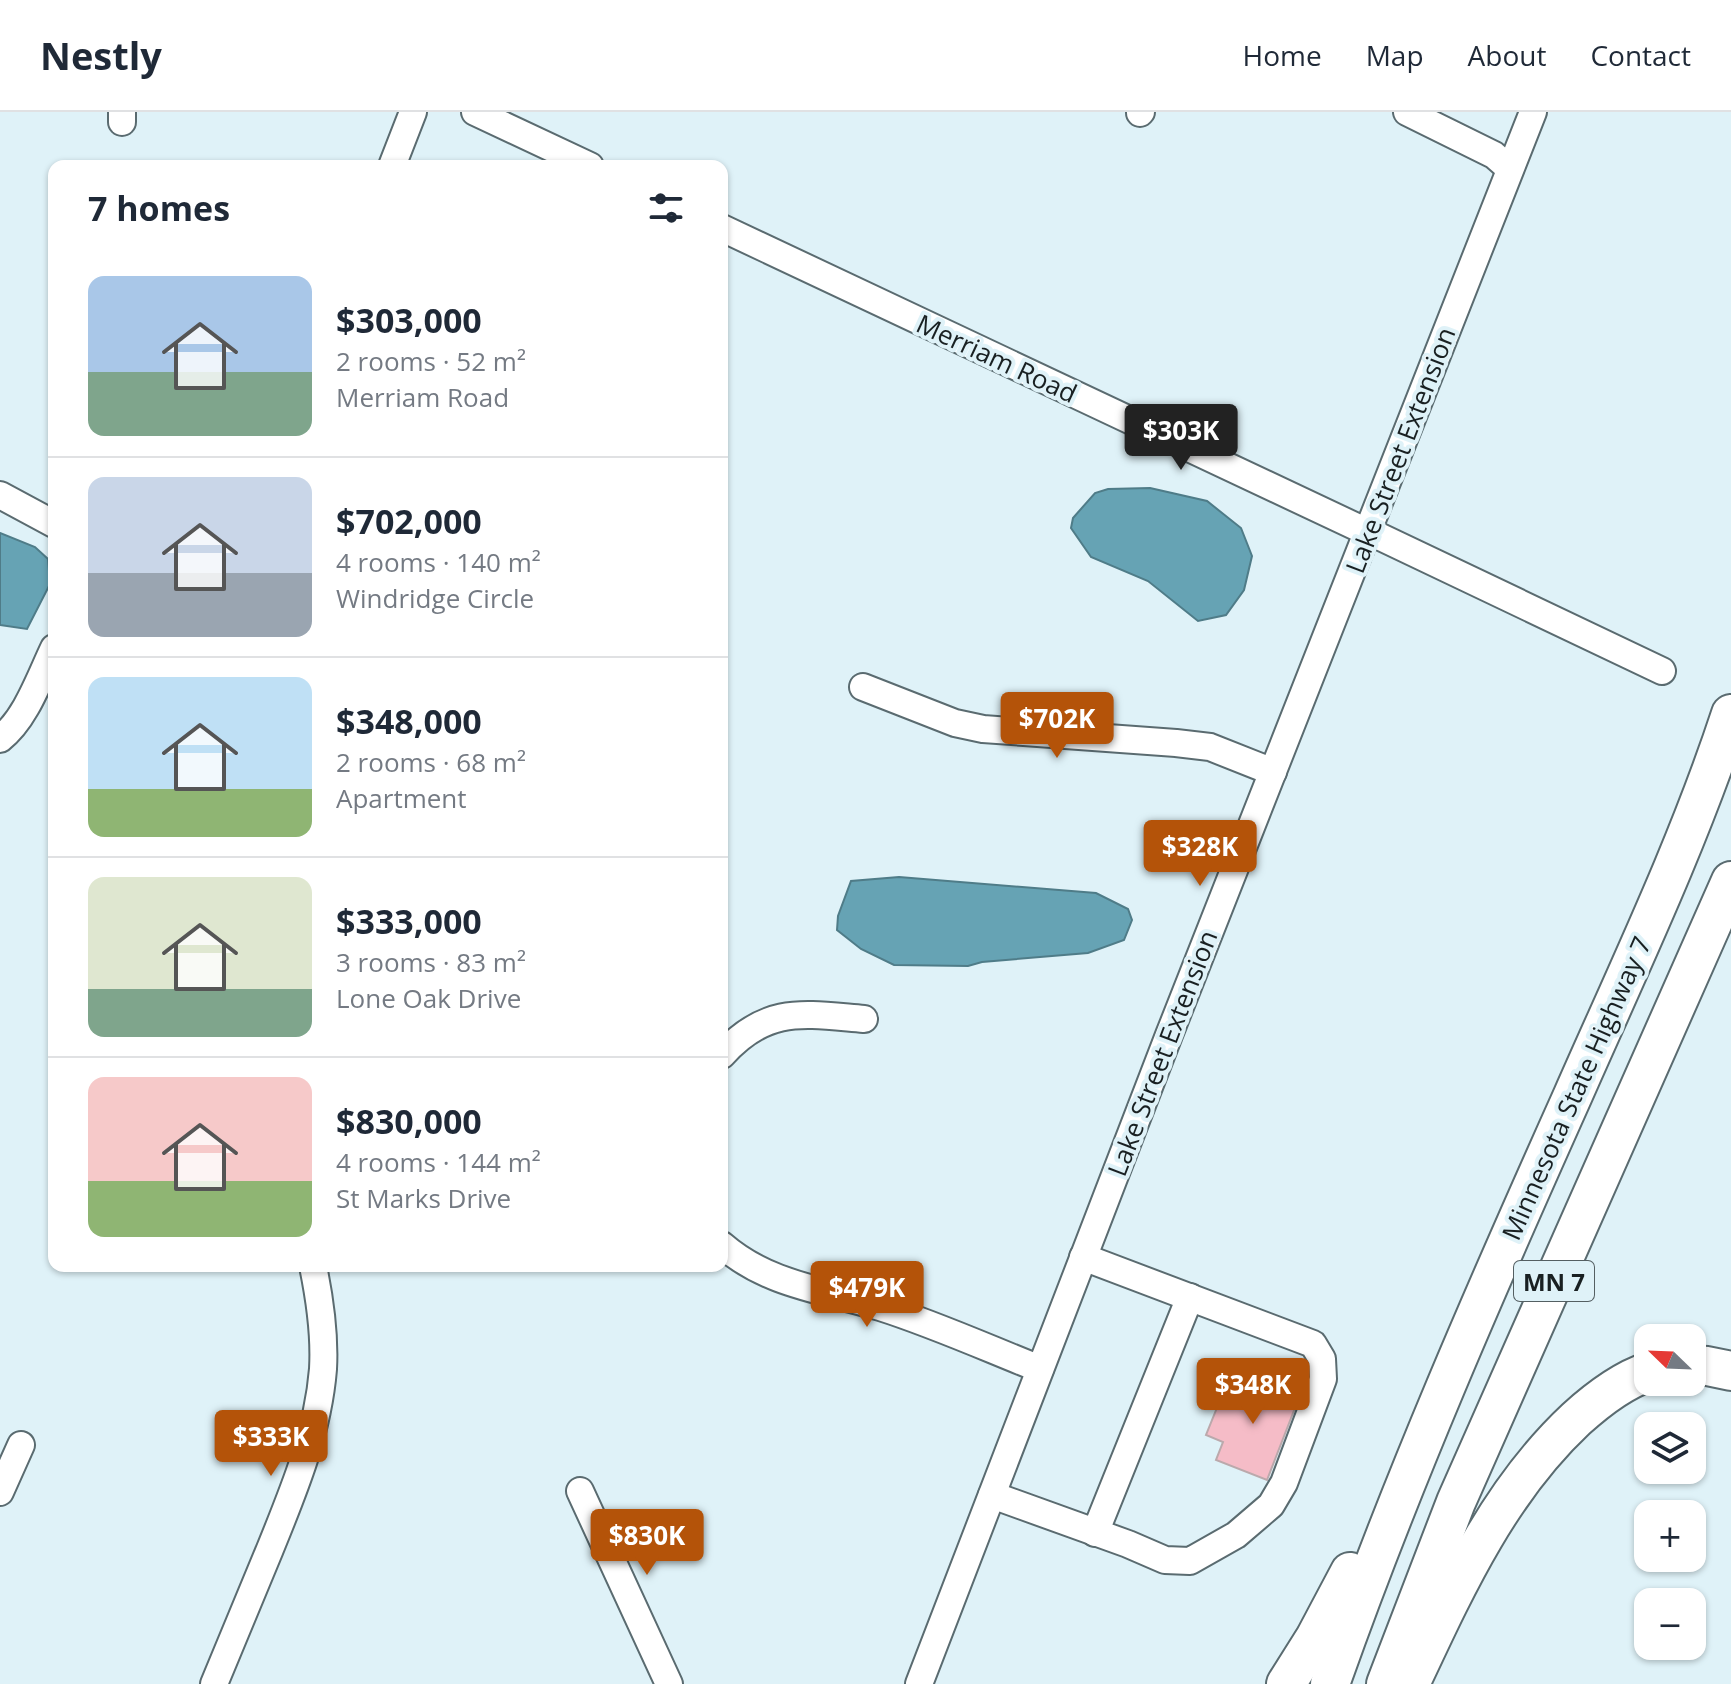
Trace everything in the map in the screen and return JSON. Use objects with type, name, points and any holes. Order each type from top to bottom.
[{"type":"highway","name":"Minnesota State Highway 7","points":[[1330,1684],[1390,1520],[1481,1303],[1654,913],[1731,714]]},
{"type":"highway","name":"MN 7","points":[[1386,1684],[1456,1502],[1731,881]]},
{"type":"highway","points":[[1286,1684],[1351,1571],[1481,1303]]},
{"type":"highway","points":[[1706,1366],[1731,1371]]},
{"type":"highway","points":[[1410,1684],[1472,1556],[1519,1482],[1586,1410],[1634,1379]]},
{"type":"street","points":[[394,160],[413,112]]},
{"type":"street","points":[[475,112],[577,160]]},
{"type":"street","points":[[1407,112],[1494,155],[1510,169]]},
{"type":"street","name":"Lake Street Extension","points":[[919,1684],[1169,1035],[1533,112]]},
{"type":"street","name":"Merriam Road","points":[[728,231],[1662,671]]},
{"type":"street","points":[[0,495],[48,521]]},
{"type":"street","points":[[0,739],[22,714],[48,660]]},
{"type":"street","points":[[863,687],[955,723],[983,729],[1210,747],[1273,772]]},
{"type":"street","points":[[728,1049],[743,1034],[766,1020],[793,1014],[864,1019]]},
{"type":"street","points":[[728,1250],[765,1274],[800,1287],[829,1292],[881,1308],[1040,1369]]},
{"type":"street","points":[[992,1495],[1165,1560],[1190,1561],[1236,1535],[1271,1505],[1284,1483],[1323,1379],[1322,1359],[1313,1344],[1083,1257]]},
{"type":"street","points":[[214,1684],[291,1497],[318,1412],[323,1368],[323,1323],[314,1272]]},
{"type":"street","points":[[1095,1533],[1190,1297]]},
{"type":"street","points":[[0,1492],[21,1445]]},
{"type":"street","points":[[580,1491],[669,1684]]},
{"type":"water","points":[[1150,488],[1207,501],[1241,528],[1252,556],[1244,590],[1226,615],[1198,621],[1148,581],[1091,557],[1071,528],[1073,518],[1095,493],[1108,489]]},
{"type":"water","points":[[0,533],[35,547],[48,559],[48,588],[27,629],[0,625]]},
{"type":"water","points":[[899,877],[1096,893],[1128,909],[1132,920],[1124,940],[1088,953],[982,962],[968,966],[894,965],[861,949],[837,930],[838,916],[851,881]]},
{"type":"building","points":[[1249,1376],[1300,1395],[1267,1480],[1216,1460],[1223,1442],[1206,1435],[1225,1388],[1242,1394]]}]
